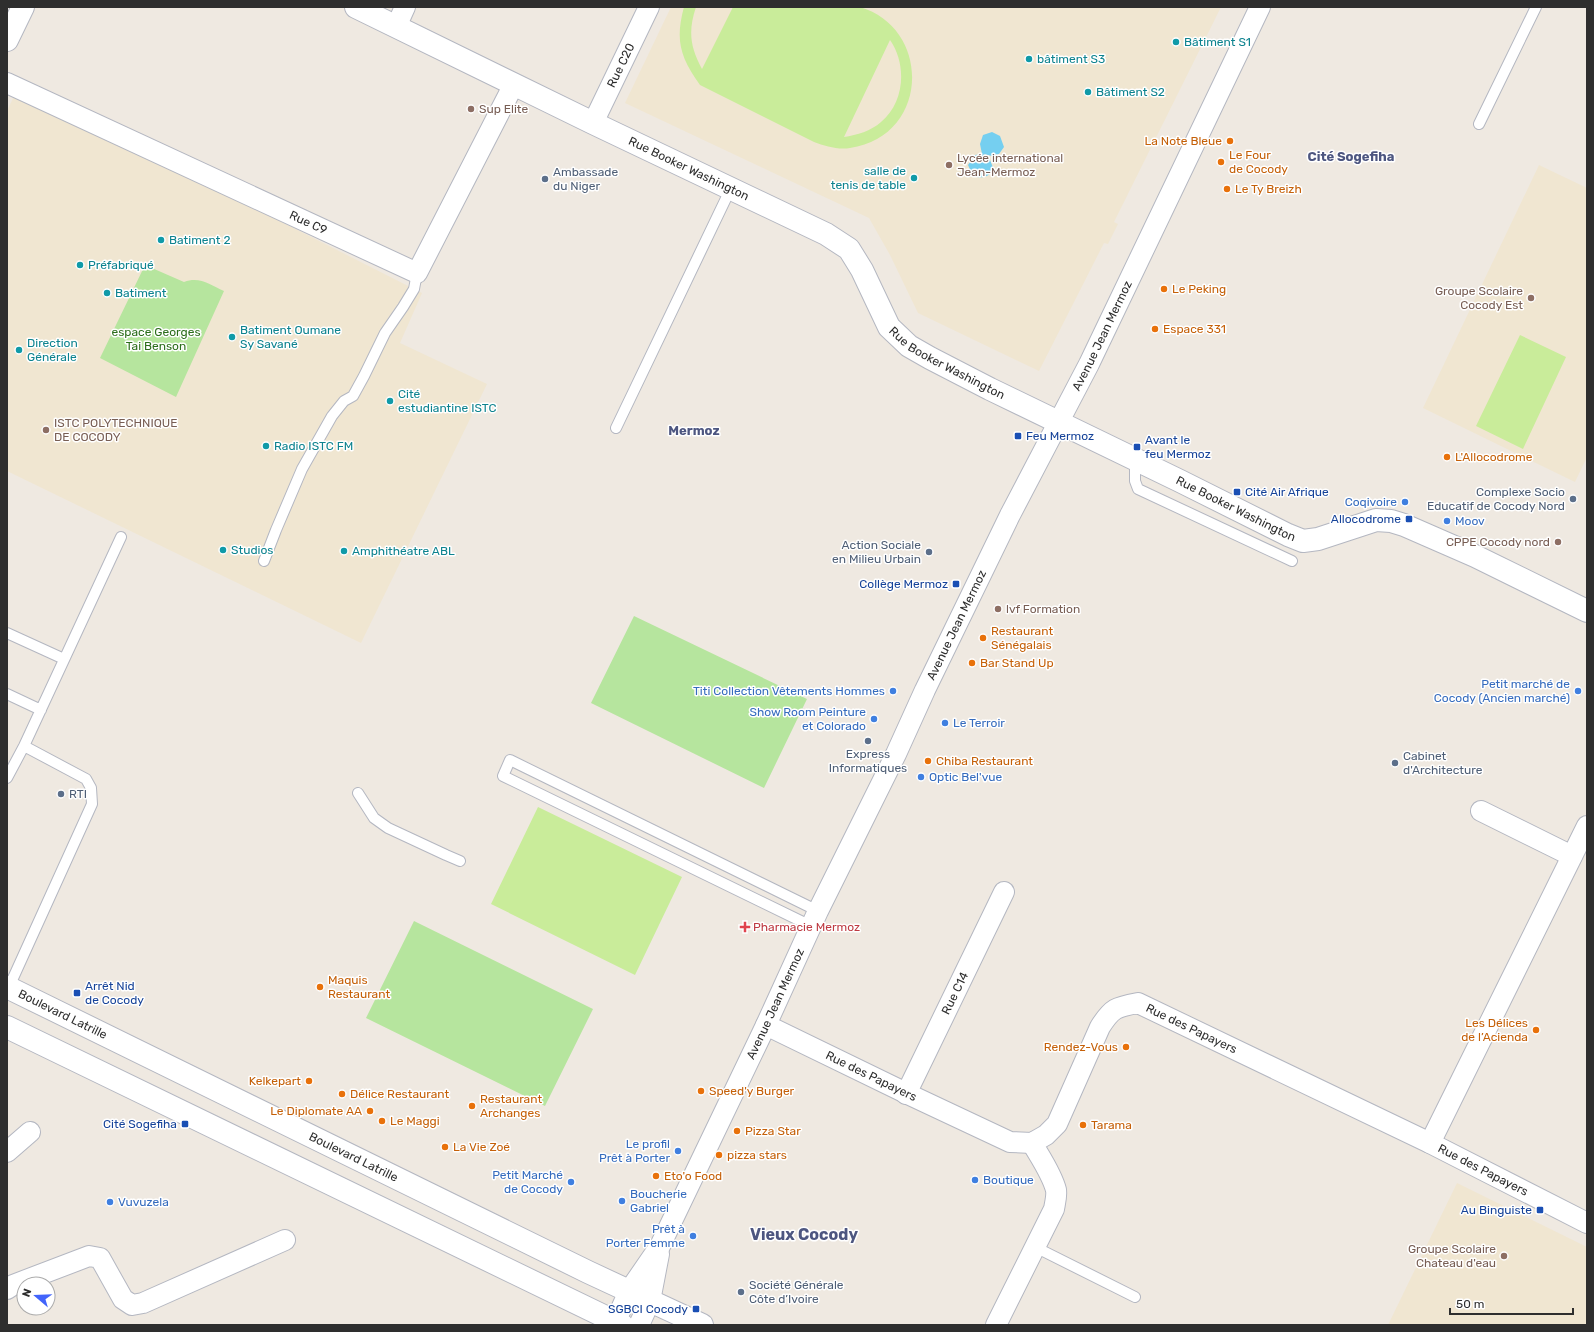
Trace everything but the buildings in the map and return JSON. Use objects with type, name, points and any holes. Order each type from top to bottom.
[{"type":"street","points":[[7,40],[23,7]]},
{"type":"street","name":"Rue Booker Washington","points":[[356,7],[593,123],[826,234],[849,249],[862,270],[889,326],[909,346],[1058,423],[1303,541],[1318,539],[1376,520],[1390,521],[1404,525],[1475,556],[1587,610]]},
{"type":"street","points":[[396,27],[405,7]]},
{"type":"street","name":"Rue C20","points":[[593,123],[649,7]]},
{"type":"street","name":"Avenue Jean Mermoz","points":[[617,1324],[629,1292],[660,1246],[815,919],[884,779],[925,690],[1010,515],[1092,358],[1260,7]]},
{"type":"street","name":"Rue C9","points":[[7,83],[417,273]]},
{"type":"street","points":[[417,273],[514,84]]},
{"type":"street","points":[[1481,810],[1572,856]]},
{"type":"street","points":[[1430,1143],[1587,826]]},
{"type":"street","name":"Rue C14","points":[[906,1094],[1004,892]]},
{"type":"street","name":"Boulevard Latrille","points":[[8,987],[629,1292],[702,1325]]},
{"type":"street","name":"Rue des Papayers","points":[[766,1025],[906,1094],[1010,1142],[1032,1143],[1046,1135],[1057,1124],[1100,1027],[1109,1013],[1122,1006],[1138,1003],[1430,1143],[1587,1223]]},
{"type":"street","points":[[7,1027],[617,1324]]},
{"type":"street","points":[[7,1152],[30,1132]]},
{"type":"street","points":[[996,1325],[1054,1209],[1056,1190],[1032,1143]]},
{"type":"street","points":[[9,1282],[89,1256],[100,1258],[122,1300],[132,1305],[143,1303],[285,1240]]},
{"type":"street","name":"Avenue Jean Mermoz","points":[[639,1325],[650,1301],[660,1246]]},
{"type":"lane","points":[[1479,124],[1536,7]]},
{"type":"lane","points":[[616,428],[731,188]]},
{"type":"lane","points":[[264,561],[302,469],[332,416],[344,401],[353,396],[385,333],[404,307],[414,289],[417,273]]},
{"type":"lane","points":[[1135,460],[1135,481],[1138,489],[1292,562]]},
{"type":"lane","points":[[7,778],[24,746],[121,537]]},
{"type":"lane","points":[[7,633],[64,660]]},
{"type":"lane","points":[[7,694],[41,710]]},
{"type":"lane","points":[[8,987],[92,804],[91,788],[86,779],[24,746]]},
{"type":"lane","points":[[510,760],[815,919],[502,776],[510,760]]},
{"type":"lane","points":[[358,793],[374,818],[388,828],[460,861]]},
{"type":"lane","points":[[1035,1247],[1135,1297]]},
{"type":"shaded area","name":"Lycée international Jean-Mermoz","points":[[671,7],[1221,7],[1114,222],[1118,224],[1108,244],[1104,243],[1039,371],[918,313],[890,255],[869,218],[625,103]]},
{"type":"shaded area","points":[[15,94],[248,205],[422,293],[400,343],[487,384],[361,643],[7,471],[7,111]]},
{"type":"shaded area","name":"Groupe Scolaire Cocody Est","points":[[1539,165],[1587,188],[1587,457],[1575,482],[1423,408]]},
{"type":"shaded area","name":"Groupe Scolaire Chateau d'eau","points":[[1457,1183],[1587,1247],[1586,1325],[1388,1325]]},
{"type":"green space","points":[[684,7],[696,7],[691,31],[695,53],[702,69],[733,7],[860,7],[884,19],[900,37],[910,58],[912,82],[907,104],[895,124],[876,140],[850,148],[832,147],[814,142],[700,85],[688,66],[681,48],[681,19]],"holes":[[[890,40],[895,50],[901,71],[899,94],[895,104],[889,114],[873,128],[844,137]]]},
{"type":"green space","name":"espace Georges Tai Benson","points":[[145,265],[184,282],[190,280],[200,281],[224,291],[176,397],[100,358]]},
{"type":"green space","points":[[1520,335],[1566,357],[1523,449],[1476,426]]},
{"type":"green space","points":[[634,616],[807,699],[764,788],[591,703]]},
{"type":"green space","points":[[538,807],[682,877],[635,975],[491,904]]},
{"type":"green space","points":[[414,921],[593,1009],[545,1106],[366,1018]]},
{"type":"water","points":[[992,132],[1000,136],[1004,147],[999,154],[992,156],[983,154],[990,160],[994,170],[992,172],[987,176],[973,176],[968,165],[975,155],[982,154],[980,144],[983,135]]},
{"type":"place","name":"Bâtiment S1","points":[[1176,42]]},
{"type":"place","name":"bâtiment S3","points":[[1029,59]]},
{"type":"place","name":"Bâtiment S2","points":[[1088,92]]},
{"type":"place","name":"Sup Elite","points":[[471,109]]},
{"type":"place","name":"La Note Bleue","points":[[1230,141]]},
{"type":"place","name":"Le Four de Cocody","points":[[1221,162]]},
{"type":"place","name":"Lycée international Jean-Mermoz","points":[[949,165]]},
{"type":"place","name":"salle de tenis de table","points":[[914,178]]},
{"type":"place","name":"Ambassade du Niger","points":[[545,179]]},
{"type":"place","name":"Le Ty Breizh","points":[[1227,189]]},
{"type":"place","name":"Batiment 2","points":[[161,240]]},
{"type":"place","name":"Préfabriqué","points":[[80,265]]},
{"type":"place","name":"Le Peking","points":[[1164,289]]},
{"type":"place","name":"Batiment","points":[[107,293]]},
{"type":"place","name":"Groupe Scolaire Cocody Est","points":[[1531,298]]},
{"type":"place","name":"Espace 331","points":[[1155,329]]},
{"type":"place","name":"Batiment Oumane Sy Savané","points":[[232,337]]},
{"type":"place","name":"Direction Générale","points":[[19,350]]},
{"type":"place","name":"Cité estudiantine ISTC","points":[[390,401]]},
{"type":"place","name":"ISTC POLYTECHNIQUE DE COCODY","points":[[46,430]]},
{"type":"place","name":"Feu Mermoz","points":[[1018,436]]},
{"type":"place","name":"Radio ISTC FM","points":[[266,446]]},
{"type":"place","name":"Avant le feu Mermoz","points":[[1137,447]]},
{"type":"place","name":"L'Allocodrome","points":[[1447,457]]},
{"type":"place","name":"Cité Air Afrique","points":[[1237,492]]},
{"type":"place","name":"Complexe Socio Educatif de Cocody Nord","points":[[1573,499]]},
{"type":"place","name":"Coqivoire","points":[[1405,502]]},
{"type":"place","name":"Allocodrome","points":[[1409,519]]},
{"type":"place","name":"Moov","points":[[1447,521]]},
{"type":"place","name":"CPPE Cocody nord","points":[[1558,542]]},
{"type":"place","name":"Studios","points":[[223,550]]},
{"type":"place","name":"Amphithéatre ABL","points":[[344,551]]},
{"type":"place","name":"Action Sociale en Milieu Urbain","points":[[929,552]]},
{"type":"place","name":"Collège Mermoz","points":[[956,584]]},
{"type":"place","name":"lvf Formation","points":[[998,609]]},
{"type":"place","name":"Restaurant Sénégalais","points":[[983,638]]},
{"type":"place","name":"Bar Stand Up","points":[[972,663]]},
{"type":"place","name":"Titi Collection Vêtements Hommes","points":[[893,691]]},
{"type":"place","name":"Petit marché de Cocody (Ancien marché)","points":[[1578,691]]},
{"type":"place","name":"Show Room Peinture et Colorado","points":[[874,719]]},
{"type":"place","name":"Le Terroir","points":[[945,723]]},
{"type":"place","name":"Express Informatiques","points":[[868,741]]},
{"type":"place","name":"Chiba Restaurant","points":[[928,761]]},
{"type":"place","name":"Cabinet d'Architecture","points":[[1395,763]]},
{"type":"place","name":"Optic Bel'vue","points":[[921,777]]},
{"type":"place","name":"RTI","points":[[61,794]]},
{"type":"place","name":"Pharmacie Mermoz","points":[[745,927]]},
{"type":"place","name":"Maquis Restaurant","points":[[320,987]]},
{"type":"place","name":"Arrêt Nid de Cocody","points":[[77,993]]},
{"type":"place","name":"Les Délices de l’Acienda","points":[[1536,1030]]},
{"type":"place","name":"Rendez-Vous","points":[[1126,1047]]},
{"type":"place","name":"Kelkepart","points":[[309,1081]]},
{"type":"place","name":"Speed'y Burger","points":[[701,1091]]},
{"type":"place","name":"Délice Restaurant","points":[[342,1094]]},
{"type":"place","name":"Restaurant Archanges","points":[[472,1106]]},
{"type":"place","name":"Le Diplomate AA","points":[[370,1111]]},
{"type":"place","name":"Le Maggi","points":[[382,1121]]},
{"type":"place","name":"Cité Sogefiha","points":[[185,1124]]},
{"type":"place","name":"Tarama","points":[[1083,1125]]},
{"type":"place","name":"Pizza Star","points":[[737,1131]]},
{"type":"place","name":"La Vie Zoé","points":[[445,1147]]},
{"type":"place","name":"Le profil Prêt à Porter","points":[[678,1151]]},
{"type":"place","name":"pizza stars","points":[[719,1155]]},
{"type":"place","name":"Eto'o Food","points":[[656,1176]]},
{"type":"place","name":"Boutique","points":[[975,1180]]},
{"type":"place","name":"Petit Marché de Cocody","points":[[571,1182]]},
{"type":"place","name":"Boucherie Gabriel","points":[[622,1201]]},
{"type":"place","name":"Vuvuzela","points":[[110,1202]]},
{"type":"place","name":"Au Binguiste","points":[[1540,1210]]},
{"type":"place","name":"Prêt à Porter Femme","points":[[693,1236]]},
{"type":"place","name":"Groupe Scolaire Chateau d'eau","points":[[1504,1256]]},
{"type":"place","name":"Société Générale Côte d’Ivoire","points":[[741,1292]]},
{"type":"place","name":"SGBCI Cocody","points":[[696,1309]]},
{"type":"district","name":"Cité Sogefiha","points":[[1351,156]]},
{"type":"district","name":"Mermoz","points":[[694,430]]},
{"type":"district","name":"Vieux Cocody","points":[[804,1234]]}]
